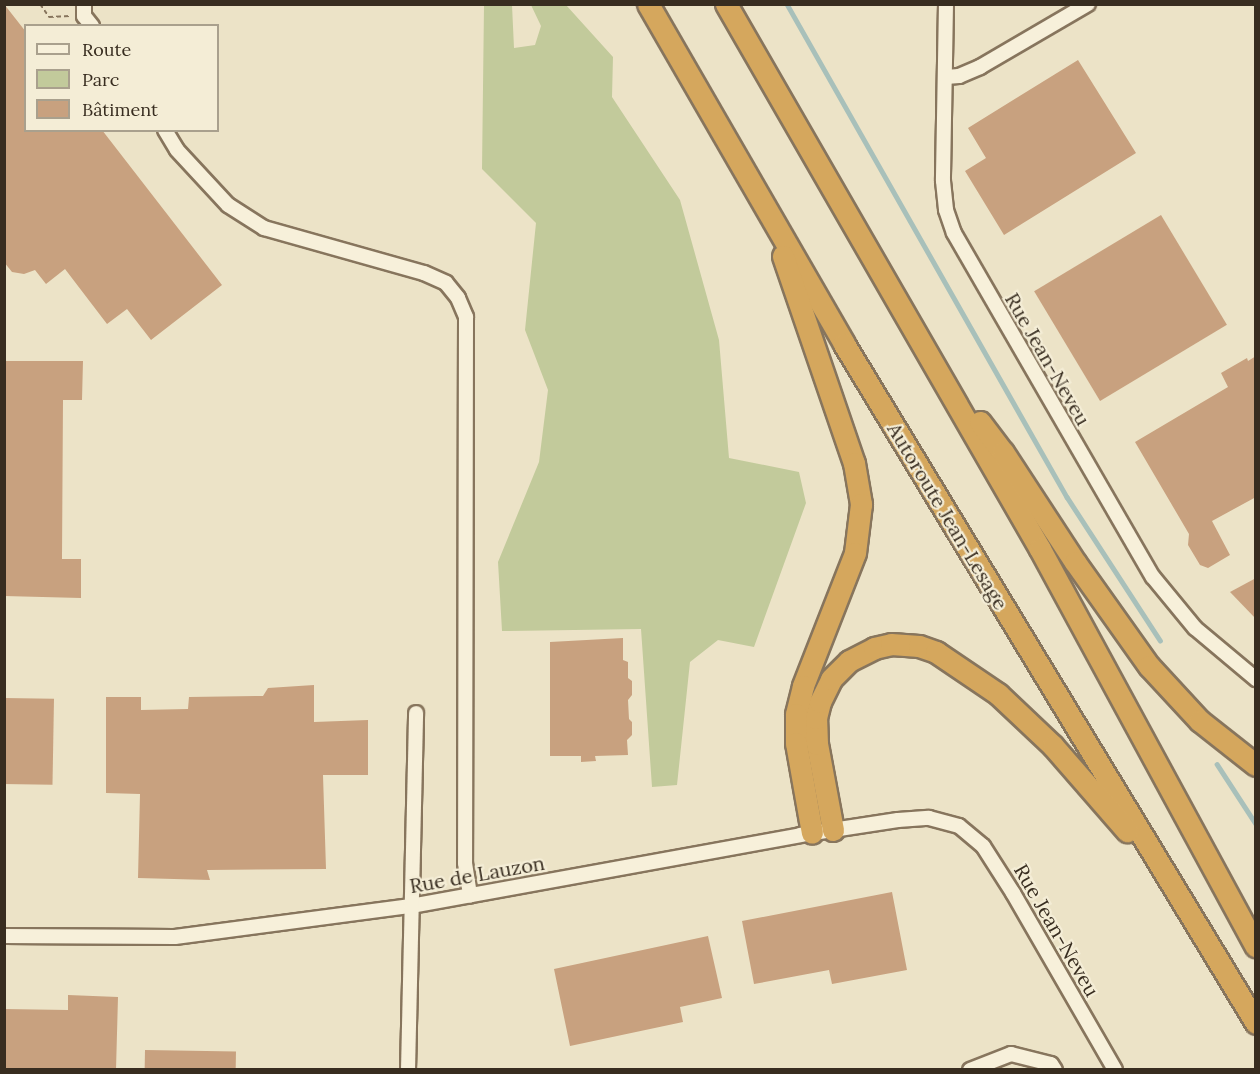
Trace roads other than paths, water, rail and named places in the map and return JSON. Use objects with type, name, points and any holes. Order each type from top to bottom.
[{"type":"highway","name":"Autoroute Jean-Lesage","points":[[648,4],[844,344],[1256,1023]]},
{"type":"highway","points":[[726,4],[1096,650],[1256,946]]},
{"type":"highway","points":[[771,219],[815,356],[854,463],[861,504],[855,553],[803,686],[796,714],[796,743],[812,833]]},
{"type":"highway","points":[[933,363],[1003,452],[1081,570],[1154,671],[1200,721],[1256,765]]},
{"type":"highway","points":[[833,830],[816,735],[822,695],[843,666],[865,652],[891,644],[919,646],[961,667],[1023,716],[1053,746],[1168,877]]},
{"type":"street","name":"Rue Jean-Neveu","points":[[946,4],[944,192],[948,219],[958,243],[1153,578],[1195,628],[1256,679]]},
{"type":"street","points":[[946,77],[959,76],[980,67],[1088,4]]},
{"type":"street","points":[[166,132],[177,150],[228,206],[264,228],[424,273],[446,283],[458,298],[466,317],[465,863],[470,896]]},
{"type":"street","points":[[408,1070],[416,713]]},
{"type":"street","name":"Rue de Lauzon","points":[[4,936],[175,938],[411,906],[812,833],[915,818],[952,823]]},
{"type":"street","name":"Rue Jean-Neveu","points":[[952,823],[978,841],[994,862],[1115,1070]]},
{"type":"street","points":[[970,1070],[1011,1054],[1052,1064],[1055,1070]]},
{"type":"waterway","points":[[787,4],[1067,497],[1160,640]]},
{"type":"waterway","points":[[1217,764],[1256,824]]}]
